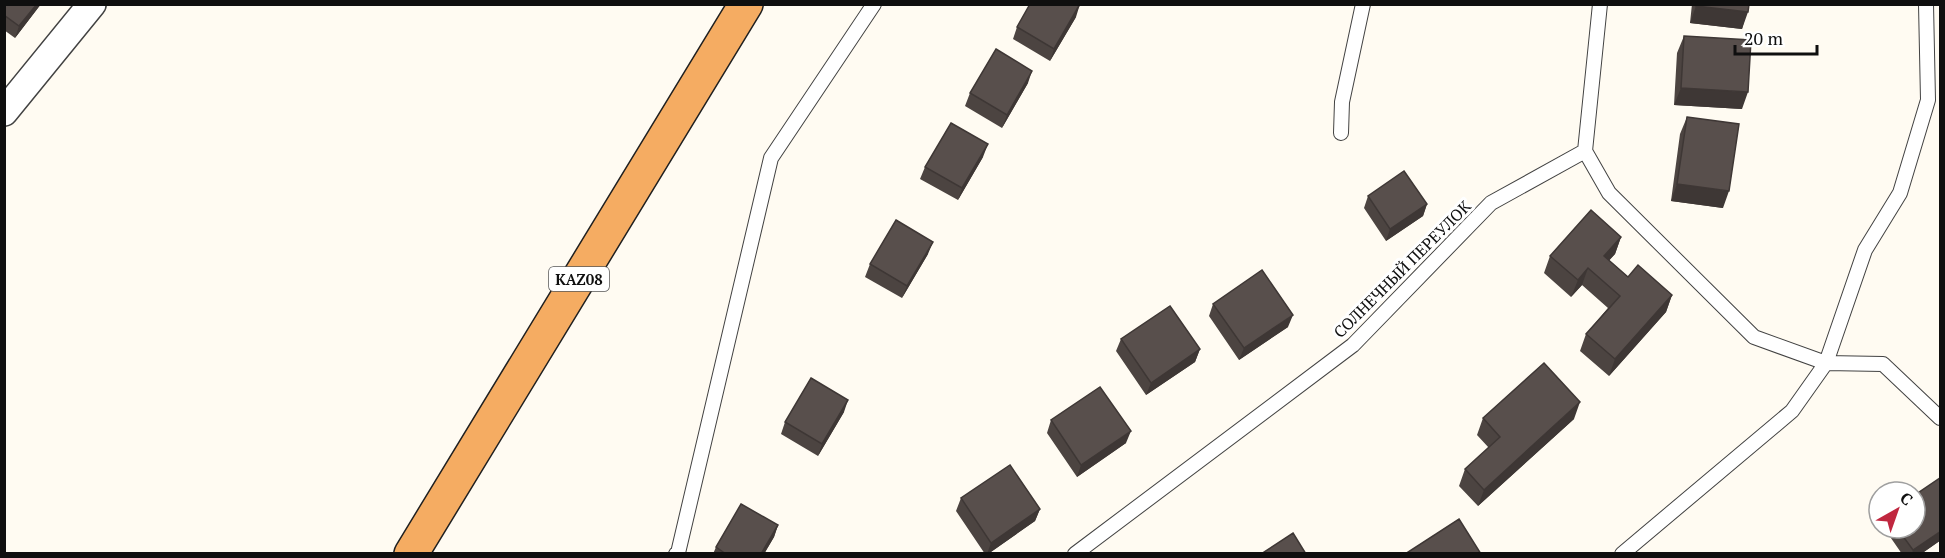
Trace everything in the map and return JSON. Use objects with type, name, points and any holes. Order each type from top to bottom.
[{"type":"highway","name":"KAZ08","points":[[411,554],[746,4]]},
{"type":"street","points":[[4,112],[92,4]]},
{"type":"lane","points":[[678,553],[771,158],[874,4]]},
{"type":"lane","points":[[1341,133],[1342,102],[1364,4]]},
{"type":"lane","points":[[1600,4],[1585,151],[1609,193],[1754,338],[1826,363],[1883,364],[1941,418]]},
{"type":"lane","points":[[1622,554],[1792,411],[1826,363],[1864,250],[1900,193],[1928,100],[1926,4]]},
{"type":"lane","name":"СОЛНЕЧНЫЙ ПЕРЕУЛОК","points":[[1075,554],[1353,345],[1491,204],[1585,151]]},
{"type":"building","points":[[4,4],[37,4],[19,26],[4,15]]},
{"type":"building","points":[[1030,4],[1080,4],[1054,49],[1017,27]]},
{"type":"building","points":[[1696,4],[1749,4],[1748,12],[1696,6]]},
{"type":"building","points":[[1684,36],[1751,40],[1748,92],[1681,88]]},
{"type":"building","points":[[996,49],[1032,71],[1007,115],[970,93]]},
{"type":"building","points":[[1687,117],[1739,124],[1729,191],[1677,184]]},
{"type":"building","points":[[951,123],[988,144],[962,188],[925,167]]},
{"type":"building","points":[[1404,171],[1427,204],[1390,229],[1368,196]]},
{"type":"building","points":[[1591,210],[1621,237],[1604,256],[1628,277],[1638,265],[1672,295],[1615,359],[1586,334],[1620,296],[1588,268],[1578,280],[1550,256]]},
{"type":"building","points":[[896,220],[933,242],[907,286],[870,264]]},
{"type":"building","points":[[1262,270],[1293,315],[1244,348],[1213,304]]},
{"type":"building","points":[[1170,306],[1200,349],[1151,383],[1121,339]]},
{"type":"building","points":[[1544,363],[1580,402],[1484,490],[1465,469],[1500,437],[1483,418]]},
{"type":"building","points":[[811,378],[848,400],[822,444],[785,422]]},
{"type":"building","points":[[1100,387],[1131,431],[1081,465],[1051,420]]},
{"type":"building","points":[[1010,465],[1040,509],[991,543],[961,498]]},
{"type":"building","points":[[1940,478],[1941,531],[1913,550],[1906,540],[1927,540],[1927,487]]},
{"type":"building","points":[[741,504],[778,525],[761,554],[726,554],[716,547]]},
{"type":"building","points":[[1459,519],[1481,554],[1405,554]]},
{"type":"building","points":[[1293,533],[1306,554],[1261,554]]}]
